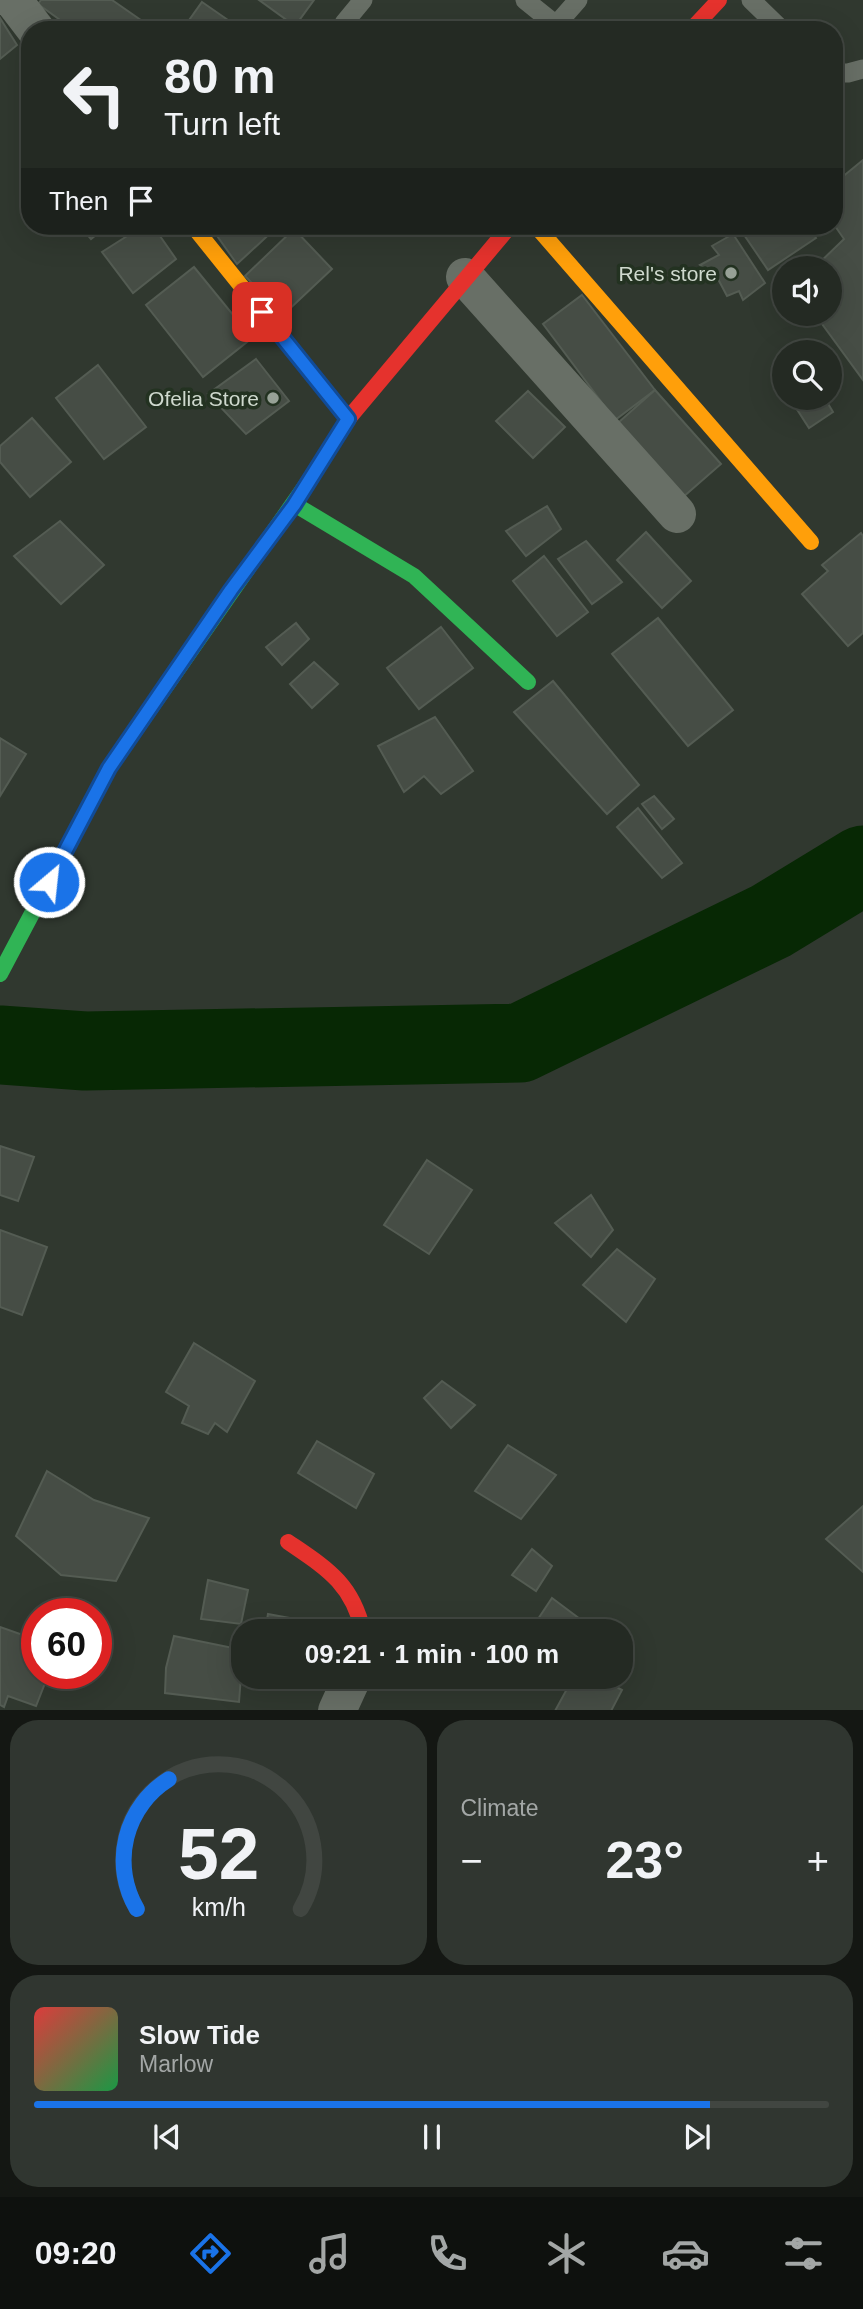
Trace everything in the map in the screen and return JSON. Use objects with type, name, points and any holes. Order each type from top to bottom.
[{"type":"street","points":[[13,0],[29,21]]},
{"type":"street","points":[[699,21],[719,0]]},
{"type":"street","points":[[200,235],[348,419]]},
{"type":"street","points":[[0,973],[109,768],[231,590],[294,505],[348,419],[502,235]]},
{"type":"street","points":[[544,235],[811,542]]},
{"type":"street","points":[[465,277],[677,514]]},
{"type":"street","points":[[294,505],[414,576],[527,682]]},
{"type":"street","points":[[288,1542],[339,1578],[357,1602],[361,1619]]},
{"type":"street","points":[[337,1710],[347,1689]]},
{"type":"lane","points":[[346,21],[363,0]]},
{"type":"lane","points":[[525,0],[548,21]]},
{"type":"lane","points":[[561,21],[578,0]]},
{"type":"lane","points":[[751,0],[773,21]]},
{"type":"lane","points":[[843,73],[863,69]]},
{"type":"building","points":[[41,0],[112,0],[142,21],[62,21],[38,4]]},
{"type":"building","points":[[259,0],[314,0],[299,21],[288,21]]},
{"type":"building","points":[[202,2],[229,21],[188,21]]},
{"type":"building","points":[[0,18],[17,45],[0,59]]},
{"type":"building","points":[[863,160],[863,380],[842,351],[842,340],[834,340],[824,326],[842,326],[842,256],[826,256],[844,239],[843,176]]},
{"type":"building","points":[[129,235],[159,235],[176,259],[133,293],[102,252]]},
{"type":"building","points":[[216,235],[268,235],[237,264]]},
{"type":"building","points":[[288,235],[300,235],[332,269],[283,315],[245,276]]},
{"type":"building","points":[[734,235],[765,283],[743,300],[739,291],[727,296],[718,279],[700,265],[719,255],[712,246]]},
{"type":"building","points":[[744,235],[814,235],[816,238],[789,256],[772,256],[772,267],[768,270]]},
{"type":"building","points":[[194,267],[252,338],[203,377],[146,305]]},
{"type":"building","points":[[582,295],[655,390],[615,420],[543,324]]},
{"type":"building","points":[[256,359],[289,401],[246,434],[208,394]]},
{"type":"building","points":[[98,365],[146,427],[104,459],[56,398]]},
{"type":"building","points":[[655,390],[721,464],[675,504],[610,430]]},
{"type":"building","points":[[528,391],[565,427],[533,458],[496,421]]},
{"type":"building","points":[[797,410],[832,410],[833,412],[809,428]]},
{"type":"building","points":[[32,418],[71,462],[30,497],[0,462],[0,446]]},
{"type":"building","points":[[547,506],[561,529],[526,556],[506,531]]},
{"type":"building","points":[[60,521],[104,565],[61,604],[14,556]]},
{"type":"building","points":[[646,532],[691,581],[662,608],[617,560]]},
{"type":"building","points":[[861,533],[863,633],[848,646],[802,594],[828,571],[822,565]]},
{"type":"building","points":[[586,541],[622,582],[592,604],[558,559]]},
{"type":"building","points":[[544,556],[588,612],[557,636],[513,581]]},
{"type":"building","points":[[658,618],[733,710],[688,746],[612,654]]},
{"type":"building","points":[[296,623],[309,639],[282,665],[266,647]]},
{"type":"building","points":[[441,627],[473,668],[419,709],[387,668]]},
{"type":"building","points":[[314,662],[338,684],[312,708],[290,684]]},
{"type":"building","points":[[553,681],[639,785],[607,814],[514,712]]},
{"type":"building","points":[[435,717],[473,771],[441,794],[424,776],[404,792],[378,746]]},
{"type":"building","points":[[0,738],[26,754],[0,796]]},
{"type":"building","points":[[654,796],[674,819],[662,829],[642,804]]},
{"type":"building","points":[[638,808],[682,863],[662,878],[617,827]]},
{"type":"building","points":[[0,1146],[34,1157],[18,1201],[0,1195]]},
{"type":"building","points":[[427,1160],[472,1190],[429,1254],[384,1225]]},
{"type":"building","points":[[591,1195],[613,1230],[591,1257],[555,1223]]},
{"type":"building","points":[[0,1230],[47,1247],[22,1315],[0,1307]]},
{"type":"building","points":[[617,1249],[655,1279],[626,1322],[583,1285]]},
{"type":"building","points":[[194,1343],[255,1381],[227,1432],[215,1423],[208,1434],[182,1423],[189,1406],[166,1392]]},
{"type":"building","points":[[442,1381],[475,1405],[451,1428],[424,1398]]},
{"type":"building","points":[[317,1441],[374,1474],[356,1508],[298,1473]]},
{"type":"building","points":[[508,1445],[556,1475],[521,1519],[475,1491]]},
{"type":"building","points":[[47,1471],[94,1500],[149,1518],[116,1581],[61,1575],[16,1536]]},
{"type":"building","points":[[863,1506],[863,1572],[826,1539]]},
{"type":"building","points":[[532,1549],[552,1566],[536,1591],[512,1575]]},
{"type":"building","points":[[208,1580],[248,1590],[242,1619],[231,1619],[231,1623],[201,1619]]},
{"type":"building","points":[[552,1598],[580,1619],[538,1619]]},
{"type":"building","points":[[268,1614],[295,1619],[267,1619]]},
{"type":"building","points":[[0,1627],[21,1634],[21,1689],[43,1689],[36,1706],[8,1696],[4,1707],[0,1705]]},
{"type":"building","points":[[174,1636],[231,1648],[231,1689],[240,1689],[239,1702],[165,1693],[166,1668]]},
{"type":"building","points":[[567,1689],[620,1689],[612,1710],[556,1710]]},
{"type":"waterway","points":[[0,1045],[85,1051],[520,1043],[771,921],[863,865]]},
{"type":"traffic: fast","points":[[0,974],[109,768],[308,482]]},
{"type":"traffic: fast","points":[[294,504],[414,576],[528,682]]},
{"type":"traffic: slow","points":[[200,235],[348,419]]},
{"type":"traffic: slow","points":[[544,235],[811,542]]},
{"type":"traffic: jam","points":[[699,21],[719,0]]},
{"type":"traffic: jam","points":[[308,482],[348,419],[502,235]]},
{"type":"traffic: jam","points":[[288,1542],[336,1578],[352,1600],[359,1619]]},
{"type":"place","name":"Rel's store","points":[[731,273]]},
{"type":"place","name":"Ofelia Store","points":[[273,398]]},
{"type":"route","points":[[49,882],[109,768],[231,590],[294,505],[348,419],[262,312]]}]
